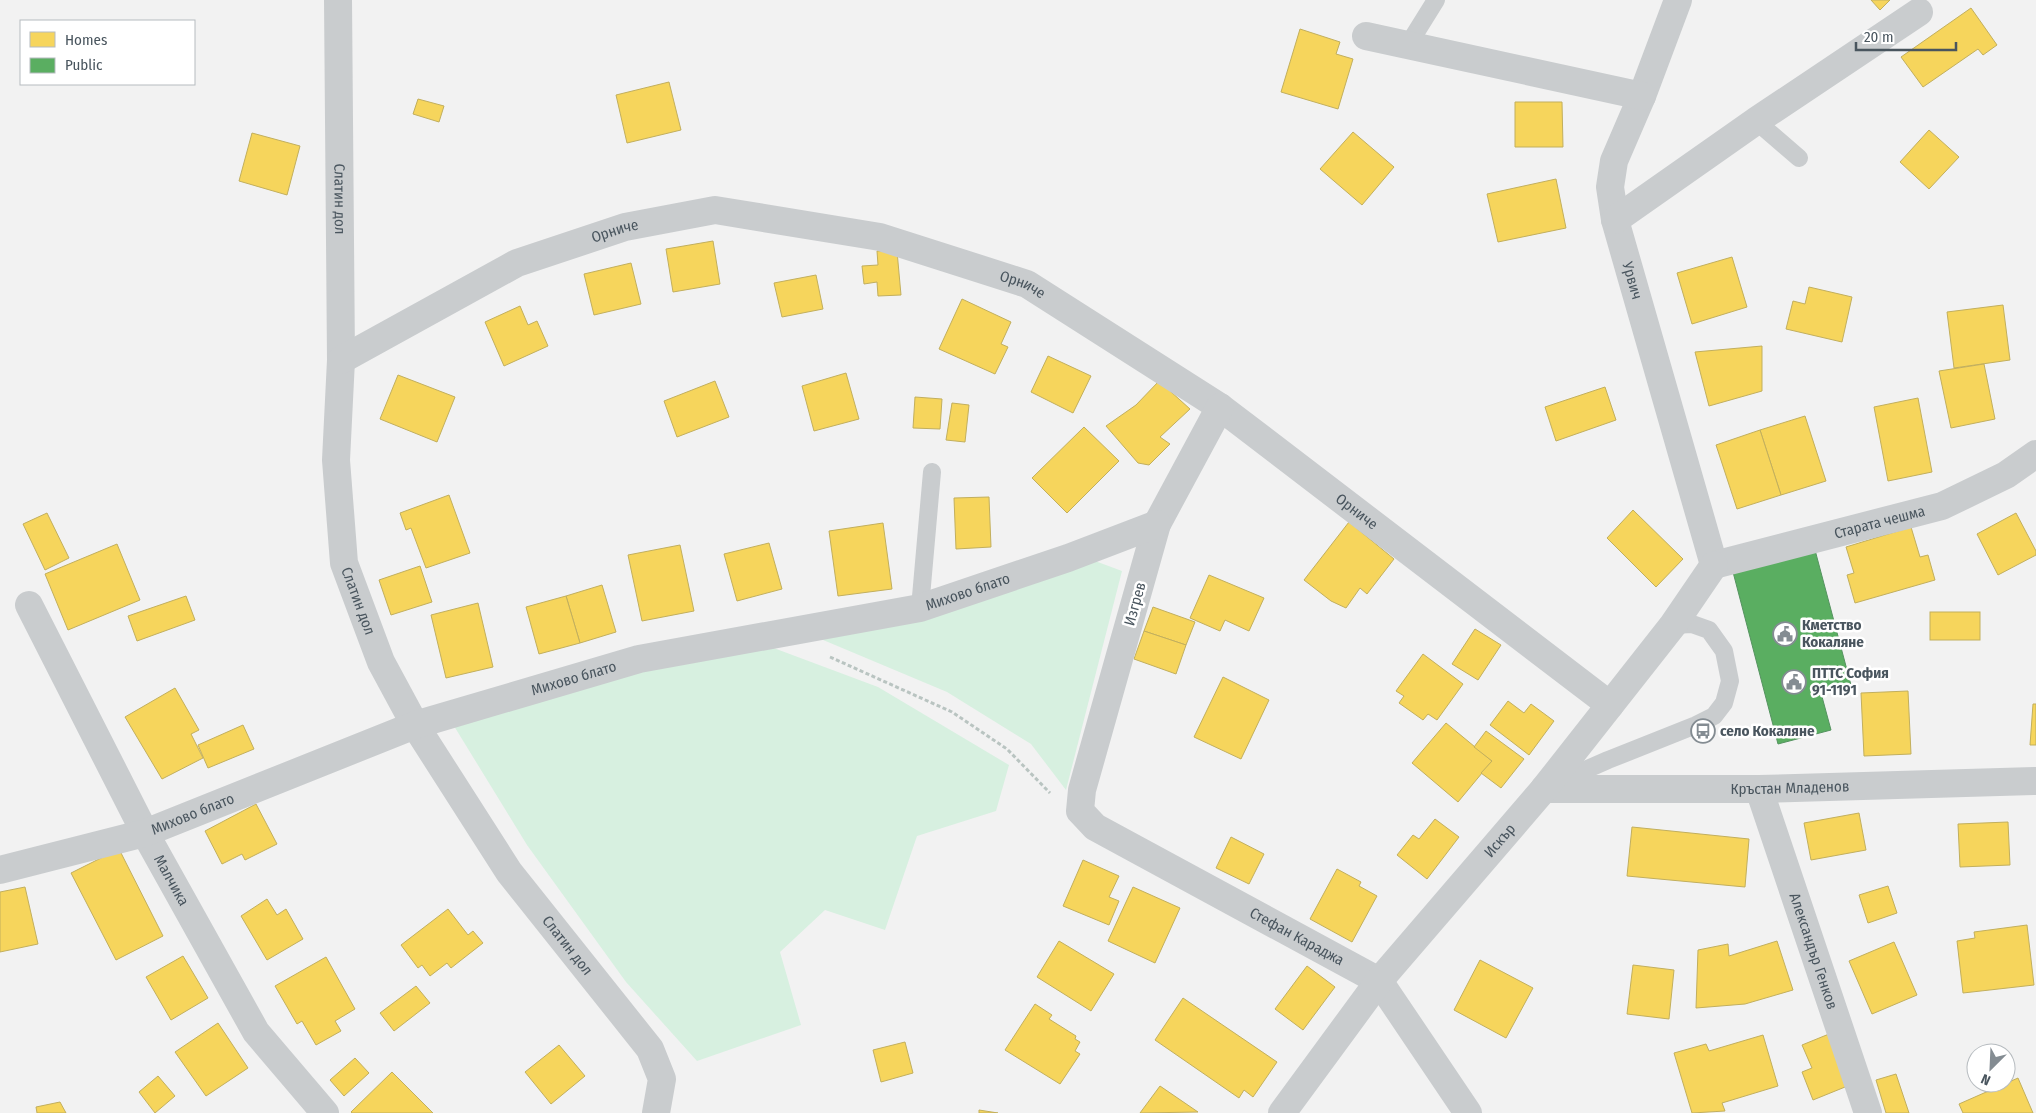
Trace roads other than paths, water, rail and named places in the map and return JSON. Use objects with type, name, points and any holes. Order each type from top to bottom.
[{"type":"street","name":"Слатин дол","points":[[338,0],[341,360],[336,460],[344,563],[380,662],[415,725],[509,872],[650,1048],[662,1079],[656,1113]]},
{"type":"street","name":"Урвич","points":[[1678,0],[1642,96],[1614,161],[1610,187],[1615,220],[1714,565]]},
{"type":"street","points":[[1615,220],[1756,121],[1919,12]]},
{"type":"street","points":[[1366,36],[1642,96]]},
{"type":"street","name":"Орниче","points":[[341,360],[517,263],[625,228],[715,210],[880,237],[1027,284],[1220,407],[1610,705]]},
{"type":"street","name":"Изгрев","points":[[1080,812],[1082,790],[1157,524],[1220,407]]},
{"type":"street","name":"Старата чешма","points":[[1714,565],[1942,506],[2006,475],[2036,454]]},
{"type":"street","name":"Михово блато","points":[[0,870],[145,833],[415,725],[639,659],[920,608],[1068,558],[1157,524]]},
{"type":"street","name":"Искър","points":[[1282,1113],[1379,981],[1544,788],[1673,625],[1714,565]]},
{"type":"street","name":"Малчика","points":[[29,606],[145,833],[256,1032],[325,1113]]},
{"type":"street","name":"Кръстан Младенов","points":[[1544,788],[1760,789],[2036,781]]},
{"type":"street","name":"Александър Генков","points":[[1760,789],[1868,1113]]},
{"type":"street","name":"Стефан Караджа","points":[[1080,812],[1095,827],[1379,981],[1468,1113]]},
{"type":"lane","points":[[1408,45],[1436,0]]},
{"type":"lane","points":[[1756,121],[1798,158]]},
{"type":"lane","points":[[920,608],[932,472]]},
{"type":"lane","points":[[1544,788],[1714,716],[1724,703],[1730,681],[1724,652],[1709,630],[1692,624],[1673,625]]},
{"type":"place","name":"Кметство Кокаляне","points":[[1785,634]]},
{"type":"place","name":"ПТТС София 91-1191","points":[[1794,682]]},
{"type":"place","name":"село Кокаляне","points":[[1703,731]]}]
